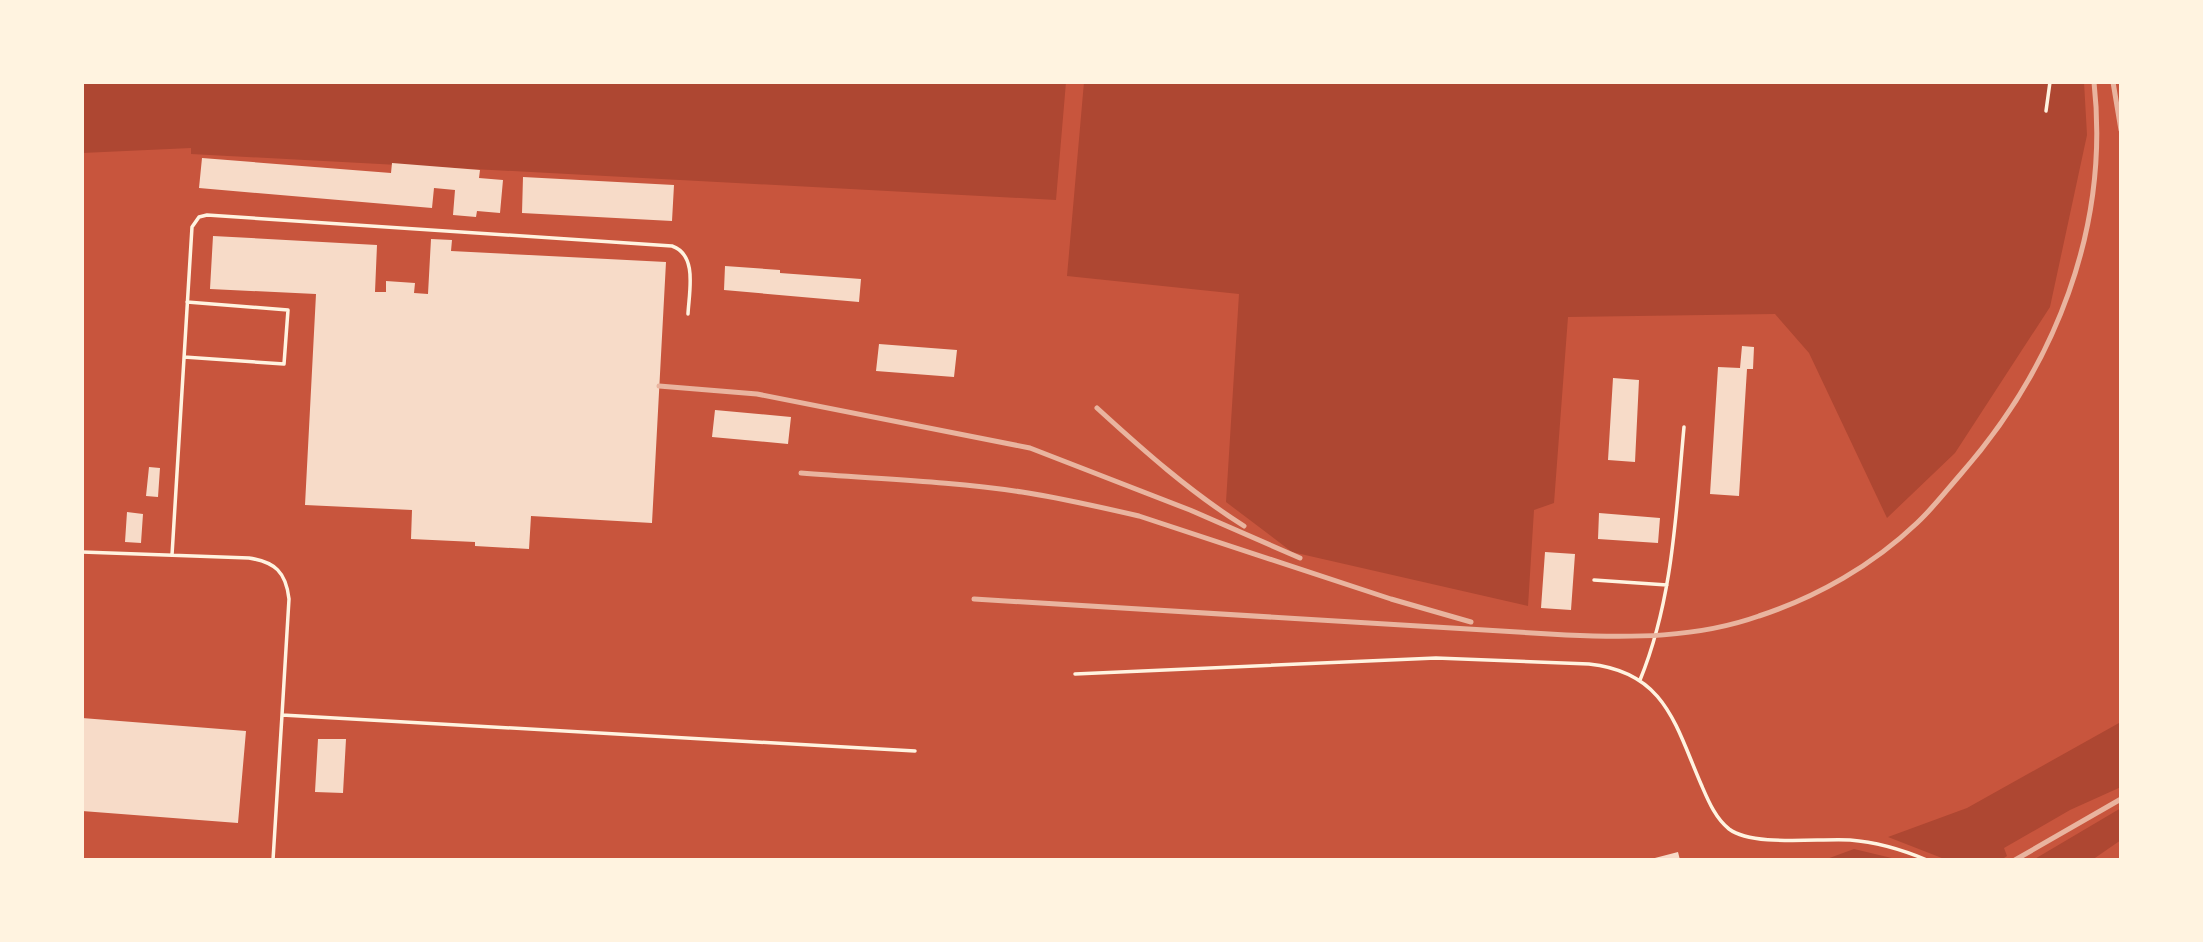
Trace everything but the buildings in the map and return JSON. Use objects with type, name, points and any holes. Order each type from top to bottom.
[{"type":"lane","points":[[172,555],[192,227],[197,218],[207,215],[672,246],[680,249],[688,263],[688,314]]},
{"type":"lane","points":[[184,357],[284,364],[288,310],[187,302]]},
{"type":"lane","points":[[1640,680],[1667,585],[1684,427]]},
{"type":"lane","points":[[82,552],[259,560],[275,566],[285,580],[289,599],[273,860]]},
{"type":"lane","points":[[1594,580],[1667,585]]},
{"type":"lane","points":[[1075,674],[1448,658],[1597,665],[1623,671],[1640,680],[1655,693],[1668,712],[1714,811],[1731,831],[1755,839],[1858,841],[1900,850],[1927,860]]},
{"type":"lane","points":[[282,715],[915,751]]},
{"type":"path","points":[[2046,111],[2050,82]]},
{"type":"shaded area","points":[[82,82],[1066,82],[1056,200],[191,154],[191,148],[82,153]]},
{"type":"shaded area","points":[[1084,82],[2084,82],[2087,135],[2050,307],[1955,453],[1887,518],[1809,353],[1775,314],[1568,317],[1554,503],[1534,510],[1528,606],[1292,552],[1226,502],[1239,294],[1067,276]]},
{"type":"shaded area","points":[[2119,723],[2121,787],[2070,810],[2004,848],[2007,856],[2001,860],[1947,860],[1888,837],[1967,808]]},
{"type":"shaded area","points":[[2121,808],[2121,840],[2092,860],[2033,860]]},
{"type":"shaded area","points":[[1854,849],[1900,860],[1824,860]]},
{"type":"railway","points":[[974,599],[1615,636],[1664,635],[1712,629],[1759,616],[1802,599],[1863,566],[1917,523],[1994,433],[2023,389],[2048,342],[2069,293],[2084,242],[2093,190],[2097,136],[2094,82]]},
{"type":"railway","points":[[2113,82],[2121,130]]},
{"type":"railway","points":[[659,386],[757,394],[1030,448],[1190,510],[1300,558]]},
{"type":"railway","points":[[1097,408],[1186,485],[1244,526]]},
{"type":"railway","points":[[801,473],[995,488],[1095,506],[1139,516],[1391,599],[1471,622]]},
{"type":"railway","points":[[2015,860],[2121,799]]}]
